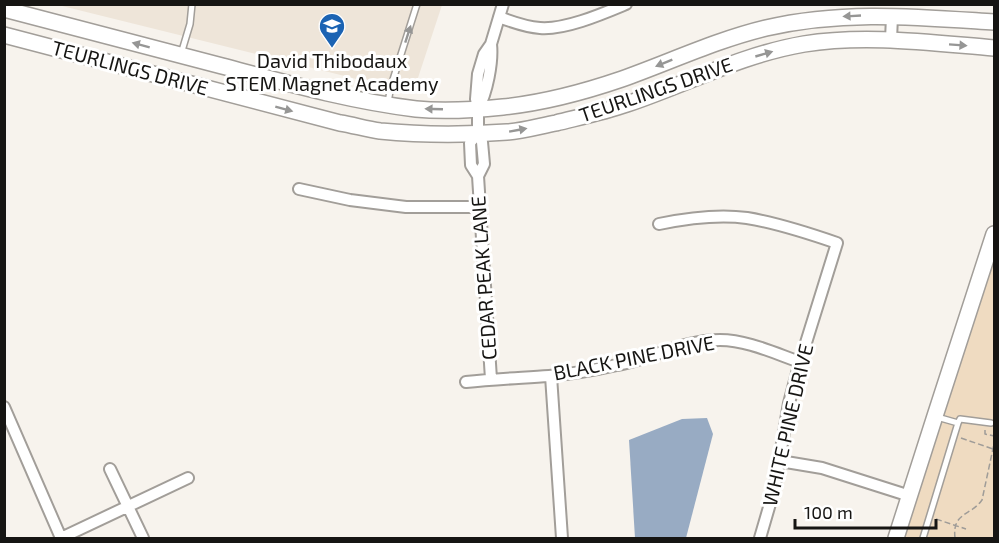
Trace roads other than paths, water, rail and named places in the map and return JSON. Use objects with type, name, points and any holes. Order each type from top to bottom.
[{"type":"street","name":"CEDAR PEAK LANE","points":[[491,379],[478,176],[484,164],[482,142],[478,133],[476,99],[478,74],[484,54],[491,44],[502,4]]},
{"type":"street","points":[[499,17],[527,26],[550,28],[582,20],[626,4]]},
{"type":"street","name":"TEURLINGS DRIVE","points":[[4,9],[345,98],[417,109],[478,109],[540,101],[619,80],[721,41],[800,21],[835,17],[892,16],[994,22]]},
{"type":"street","points":[[891,40],[892,16]]},
{"type":"street","name":"TEURLINGS DRIVE","points":[[4,35],[302,114],[377,130],[416,134],[509,132],[584,117],[627,104],[769,52],[805,44],[891,40],[994,48]]},
{"type":"street","points":[[175,79],[181,55]]},
{"type":"street","points":[[299,189],[350,200],[406,207],[480,207]]},
{"type":"street","name":"WHITE PINE DRIVE","points":[[660,224],[712,216],[746,218],[797,230],[837,243],[789,403],[774,490],[760,538]]},
{"type":"street","points":[[896,538],[994,239]]},
{"type":"street","name":"BLACK PINE DRIVE","points":[[466,382],[551,376],[619,365],[688,345],[720,340],[747,344],[800,362]]},
{"type":"street","points":[[551,376],[562,538]]},
{"type":"street","points":[[4,407],[61,538],[188,478]]},
{"type":"street","points":[[780,461],[822,468],[910,496]]},
{"type":"street","points":[[110,469],[143,538]]},
{"type":"lane","points":[[181,55],[190,24],[192,4]]},
{"type":"lane","points":[[388,104],[391,86],[417,4]]},
{"type":"lane","points":[[935,416],[958,423]]},
{"type":"lane","points":[[923,538],[960,418],[989,423]]},
{"type":"water","points":[[707,418],[713,434],[686,538],[635,538],[629,440],[682,419]]},
{"type":"place","name":"David Thibodaux STEM Magnet Academy","points":[[332,49]]}]
